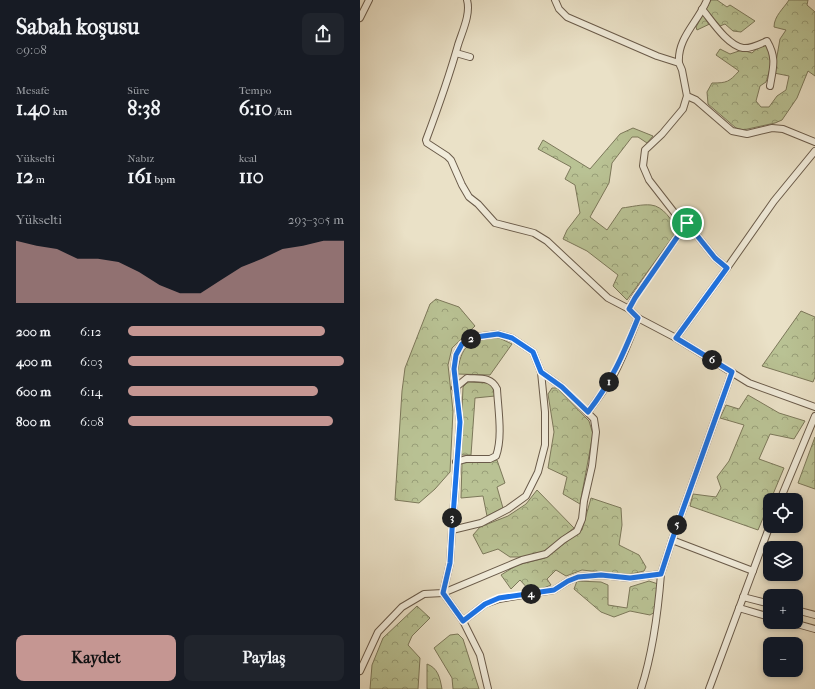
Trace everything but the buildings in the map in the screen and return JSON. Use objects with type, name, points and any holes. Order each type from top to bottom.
[{"type":"street","points":[[360,18],[369,0]]},
{"type":"street","points":[[467,0],[468,5],[465,23],[447,83],[426,140],[427,143],[451,160],[469,197],[478,204],[495,224],[534,233],[547,242],[608,298],[629,309],[638,318],[676,338],[749,383],[815,406]]},
{"type":"street","points":[[555,0],[560,9],[567,16],[657,56],[679,64]]},
{"type":"street","points":[[706,0],[684,38],[678,56],[687,96],[683,109],[662,134],[645,150],[643,166],[649,180],[677,216],[687,223],[715,258],[727,268]]},
{"type":"street","points":[[702,9],[717,28],[732,43],[743,48],[753,47],[767,41],[772,50],[774,60],[770,86]]},
{"type":"street","points":[[456,53],[470,58]]},
{"type":"street","points":[[687,96],[696,100],[732,131],[748,134],[772,128],[783,129],[815,142]]},
{"type":"street","points":[[676,338],[774,201],[815,151]]},
{"type":"street","points":[[629,309],[687,223]]},
{"type":"street","points":[[588,412],[613,375],[626,349],[638,318]]},
{"type":"street","points":[[452,530],[481,523],[508,509],[526,496],[538,472],[545,445],[545,412],[541,372],[533,352],[512,338],[498,334],[476,337],[462,344],[456,355],[454,369],[455,388],[460,422],[456,462],[450,563],[443,593],[463,621],[480,654],[488,689]]},
{"type":"street","points":[[360,671],[378,632],[402,607],[424,594],[443,593],[522,560],[546,554],[577,531],[582,519],[584,501],[592,466],[596,432],[594,419],[562,387],[541,372]]},
{"type":"street","points":[[641,689],[659,610],[661,574],[732,372]]},
{"type":"street","points":[[455,388],[467,378],[488,379],[494,383],[497,389],[499,439],[496,456],[490,459],[466,459],[456,462]]},
{"type":"street","points":[[783,493],[815,416]]},
{"type":"street","points":[[708,689],[740,608],[767,533]]},
{"type":"street","points":[[672,540],[753,571]]},
{"type":"street","points":[[463,621],[485,604],[499,598],[554,590],[568,581],[578,577],[601,575],[630,578],[661,574]]},
{"type":"street","points":[[743,597],[763,602]]},
{"type":"street","points":[[740,608],[763,615]]},
{"type":"street","points":[[803,612],[815,615]]},
{"type":"street","points":[[803,626],[815,629]]},
{"type":"green space","points":[[711,0],[717,0],[727,7],[730,5],[755,21],[741,32],[733,31],[725,24],[720,26],[716,21],[697,30],[696,27]]},
{"type":"green space","points":[[789,0],[808,0],[807,5],[815,12],[815,76],[808,71],[797,98],[782,120],[743,130],[736,128],[708,104],[707,92],[712,83],[727,81],[733,78],[739,71],[716,55],[720,49],[730,54],[742,50],[752,53],[760,46],[765,45],[770,53],[771,62],[766,82],[760,86],[756,101],[761,107],[769,107],[777,96],[786,90],[789,76],[774,73],[780,39],[786,30],[774,27],[774,23],[777,16]]},
{"type":"green space","points":[[633,128],[653,136],[647,143],[638,137],[632,137],[612,163],[609,183],[590,217],[607,230],[622,208],[651,205],[660,208],[663,211],[673,223],[677,231],[627,300],[613,286],[618,275],[587,251],[563,239],[567,230],[580,213],[575,185],[565,179],[571,167],[538,149],[543,140],[590,169],[620,134]]},
{"type":"green space","points":[[436,299],[459,307],[475,326],[452,348],[448,365],[453,411],[450,472],[435,489],[419,503],[395,500],[402,391],[405,368],[430,304]]},
{"type":"green space","points":[[801,311],[815,317],[815,377],[813,382],[762,366]]},
{"type":"green space","points":[[497,337],[512,344],[490,375],[457,374],[461,356],[468,346],[472,343]]},
{"type":"green space","points":[[468,382],[489,383],[493,386],[495,396],[475,398],[471,455],[460,455],[463,387]]},
{"type":"green space","points":[[552,388],[557,388],[589,421],[593,434],[580,504],[563,494],[567,477],[548,468],[554,432],[548,394]]},
{"type":"green space","points":[[748,395],[779,413],[805,421],[794,439],[770,434],[759,459],[784,468],[774,493],[763,493],[763,518],[758,530],[690,506],[693,494],[716,497],[721,488],[717,477],[729,461],[744,425],[720,418],[726,405],[739,409]]},
{"type":"green space","points":[[815,437],[815,489],[798,483]]},
{"type":"green space","points":[[497,460],[505,483],[497,487],[503,508],[487,516],[483,496],[461,498],[462,463]]},
{"type":"green space","points":[[537,490],[574,528],[543,552],[522,557],[510,557],[498,549],[483,554],[473,535],[480,527],[508,516],[526,504]]},
{"type":"green space","points":[[591,498],[621,508],[622,525],[619,545],[639,555],[646,567],[644,571],[627,575],[582,570],[566,576],[556,570],[547,579],[551,585],[539,590],[530,591],[520,580],[511,589],[501,575],[517,565],[545,558],[582,530]]},
{"type":"green space","points":[[577,581],[601,582],[608,585],[608,605],[627,608],[630,587],[649,581],[658,584],[655,612],[650,615],[630,611],[614,617],[601,612],[574,589]]},
{"type":"green space","points":[[417,606],[430,618],[412,636],[408,645],[420,658],[418,689],[370,689],[372,665],[383,638]]},
{"type":"green space","points":[[458,634],[463,639],[479,689],[453,689],[452,678],[434,648],[450,635]]},
{"type":"green space","points":[[427,664],[436,671],[442,689],[427,689]]},
{"type":"route","points":[[687,223],[715,258],[727,268],[676,338],[732,372],[661,574],[630,578],[601,575],[578,577],[568,581],[554,590],[499,598],[485,604],[463,621],[443,593],[450,563],[460,422],[454,369],[456,355],[462,344],[476,337],[498,334],[512,338],[533,352],[541,372],[562,387],[588,412],[613,375],[626,349],[638,318],[629,309],[687,223]]}]
